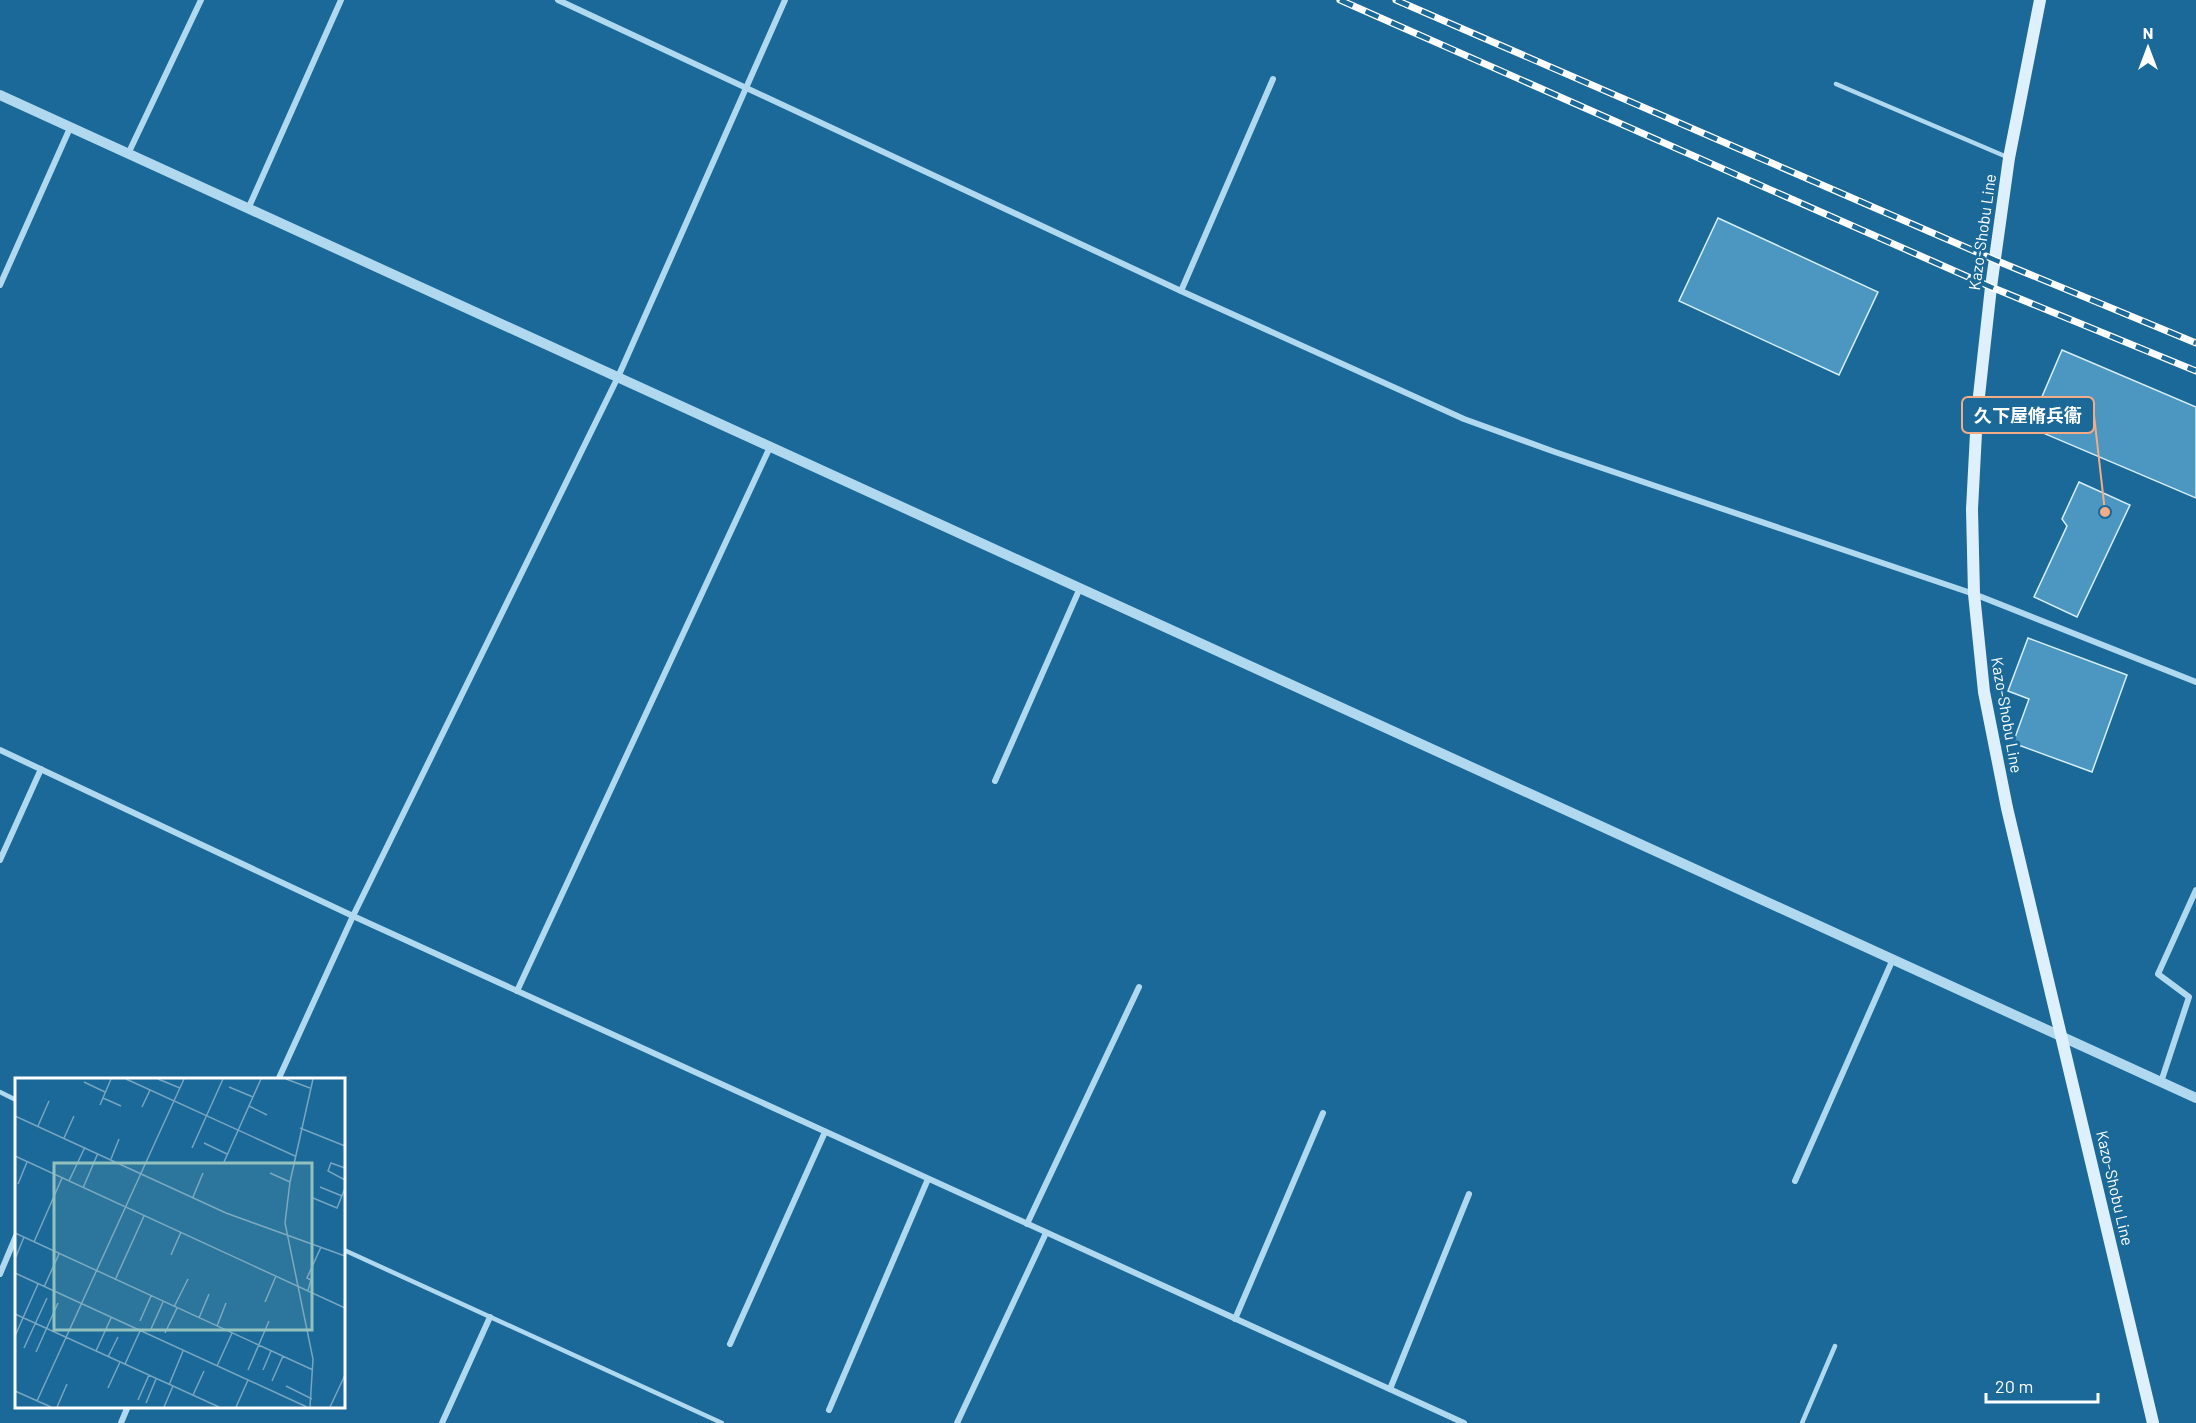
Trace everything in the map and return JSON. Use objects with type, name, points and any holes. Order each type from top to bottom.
[{"type":"main road","name":"Kazo-Shobu Line","points":[[2040,0],[2009,158],[1991,287],[1977,414],[1972,509],[1974,594],[1984,692],[2007,808],[2153,1423]]},
{"type":"street","points":[[128,154],[201,0]]},
{"type":"street","points":[[248,209],[341,0]]},
{"type":"street","points":[[558,0],[1180,291],[1464,419],[1566,456],[1974,594],[2196,682]]},
{"type":"street","points":[[279,1078],[353,916],[618,377],[784,0]]},
{"type":"street","points":[[1180,291],[1273,79]]},
{"type":"street","points":[[0,95],[2196,1098]]},
{"type":"street","points":[[0,285],[70,128]]},
{"type":"street","points":[[517,991],[770,447]]},
{"type":"street","points":[[995,781],[1080,588]]},
{"type":"street","points":[[0,750],[353,916],[1464,1423]]},
{"type":"street","points":[[0,861],[41,769]]},
{"type":"street","points":[[2161,1082],[2189,997],[2158,974],[2196,890]]},
{"type":"street","points":[[1795,1181],[1893,959]]},
{"type":"street","points":[[1027,1224],[1138,987]]},
{"type":"street","points":[[1235,1319],[1323,1113]]},
{"type":"street","points":[[730,1344],[825,1132]]},
{"type":"street","points":[[829,1410],[928,1179]]},
{"type":"street","points":[[1390,1389],[1469,1194]]},
{"type":"street","points":[[957,1423],[1046,1233]]},
{"type":"street","points":[[0,1274],[15,1238]]},
{"type":"street","points":[[442,1423],[490,1317]]},
{"type":"street","points":[[121,1423],[128,1408]]},
{"type":"lane","points":[[1836,84],[2009,158]]},
{"type":"lane","points":[[0,1092],[15,1100]]},
{"type":"lane","points":[[345,1250],[722,1423]]},
{"type":"lane","points":[[1802,1423],[1835,1346]]},
{"type":"building","points":[[1718,218],[1878,292],[1839,375],[1679,301]]},
{"type":"building","points":[[2062,350],[2196,407],[2196,498],[2029,427]]},
{"type":"building","points":[[2079,482],[2130,505],[2077,617],[2034,597],[2067,526],[2062,519]]},
{"type":"building","points":[[2028,638],[2127,675],[2092,772],[2013,743],[2029,699],[2008,691]]},
{"type":"railway","points":[[1340,0],[1991,287],[2196,371]]},
{"type":"railway","points":[[1396,0],[1995,260],[2196,343]]},
{"type":"place","name":"久下屋脩兵衞","points":[[2105,512]]}]
